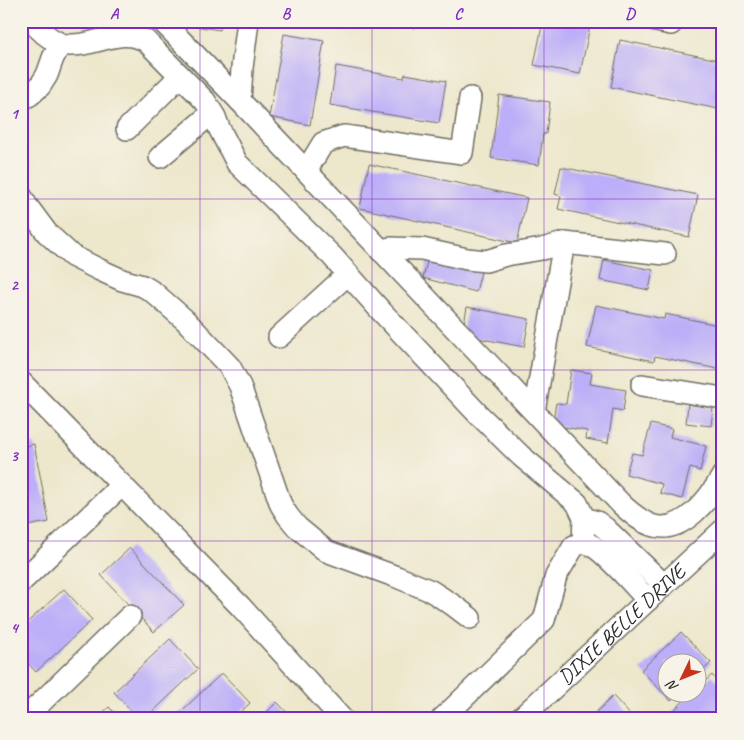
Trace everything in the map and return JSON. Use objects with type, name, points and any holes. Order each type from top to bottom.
[{"type":"street","points":[[32,21],[42,32],[60,44],[79,45],[127,34],[138,36],[146,41],[205,102],[215,117],[237,163],[332,256],[479,415],[522,456],[577,503],[584,518],[583,543]]},
{"type":"street","points":[[162,21],[534,410],[622,505],[636,517],[653,526],[665,527],[674,524],[690,516],[703,504],[723,475]]},
{"type":"street","points":[[240,101],[248,21]]},
{"type":"street","points":[[656,21],[671,24],[671,21]]},
{"type":"street","points":[[21,100],[40,86],[47,75],[60,44]]},
{"type":"street","points":[[127,129],[180,76]]},
{"type":"street","points":[[306,171],[324,143],[344,136],[462,152],[470,98]]},
{"type":"street","points":[[160,157],[212,112]]},
{"type":"street","points":[[21,196],[48,233],[72,256],[122,280],[143,286],[154,292],[185,320],[230,367],[240,386],[281,505],[297,527],[326,551],[398,576],[431,591],[470,618]]},
{"type":"street","points":[[381,251],[390,248],[422,249],[466,259],[486,261],[564,243],[665,254]]},
{"type":"street","points":[[534,410],[564,243]]},
{"type":"street","points":[[279,337],[348,274]]},
{"type":"street","points":[[21,382],[241,607],[342,719]]},
{"type":"street","points":[[642,385],[723,398]]},
{"type":"street","points":[[21,582],[122,484]]},
{"type":"street","points":[[584,518],[597,522],[605,528],[664,585]]},
{"type":"street","name":"DIXIE BELLE DRIVE","points":[[520,719],[723,530]]},
{"type":"street","points":[[442,719],[544,620],[556,576],[574,546],[583,543],[590,544],[605,556],[648,600]]},
{"type":"street","points":[[22,719],[130,616]]},
{"type":"building","points":[[174,21],[222,21],[220,30],[174,23]]},
{"type":"building","points":[[388,21],[416,21],[414,28]]},
{"type":"building","points":[[543,21],[591,21],[580,74],[534,65]]},
{"type":"building","points":[[284,34],[324,41],[310,125],[269,117]]},
{"type":"building","points":[[620,40],[723,61],[723,110],[611,87]]},
{"type":"building","points":[[336,66],[404,78],[405,74],[446,81],[439,123],[330,105]]},
{"type":"building","points":[[499,95],[550,102],[546,134],[543,134],[539,165],[491,158]]},
{"type":"building","points":[[369,164],[527,198],[517,243],[360,208]]},
{"type":"building","points":[[561,167],[698,195],[689,237],[558,209],[561,196],[555,194]]},
{"type":"building","points":[[723,217],[723,234],[720,233]]},
{"type":"building","points":[[428,258],[481,272],[476,292],[423,278]]},
{"type":"building","points":[[604,260],[653,270],[649,290],[600,280]]},
{"type":"building","points":[[596,305],[664,319],[665,314],[723,326],[722,370],[655,356],[654,361],[587,347]]},
{"type":"building","points":[[467,307],[529,319],[524,347],[462,335]]},
{"type":"building","points":[[571,370],[592,373],[590,384],[626,390],[623,411],[613,409],[608,443],[586,439],[587,431],[552,425],[556,403],[566,404]]},
{"type":"building","points":[[688,404],[713,408],[711,426],[686,423]]},
{"type":"building","points":[[651,424],[672,429],[670,437],[706,446],[700,471],[690,468],[682,499],[660,493],[662,484],[626,474],[632,453],[642,455]]},
{"type":"building","points":[[34,444],[49,522],[21,527],[21,447]]},
{"type":"building","points":[[130,548],[184,605],[154,632],[101,575]]},
{"type":"building","points":[[64,589],[92,620],[36,672],[21,656],[21,628]]},
{"type":"building","points":[[681,632],[700,652],[660,652]]},
{"type":"building","points":[[170,639],[198,669],[145,719],[139,719],[114,692]]},
{"type":"building","points":[[656,656],[656,686],[641,670]]},
{"type":"building","points":[[706,658],[711,663],[706,668]]},
{"type":"building","points":[[222,673],[250,703],[233,719],[173,719]]},
{"type":"building","points":[[712,675],[723,687],[723,719],[679,719],[672,712],[682,702],[706,702],[706,680]]},
{"type":"building","points":[[613,696],[634,719],[589,719]]},
{"type":"building","points":[[277,702],[293,719],[260,719]]},
{"type":"building","points":[[109,707],[121,719],[96,719]]}]
